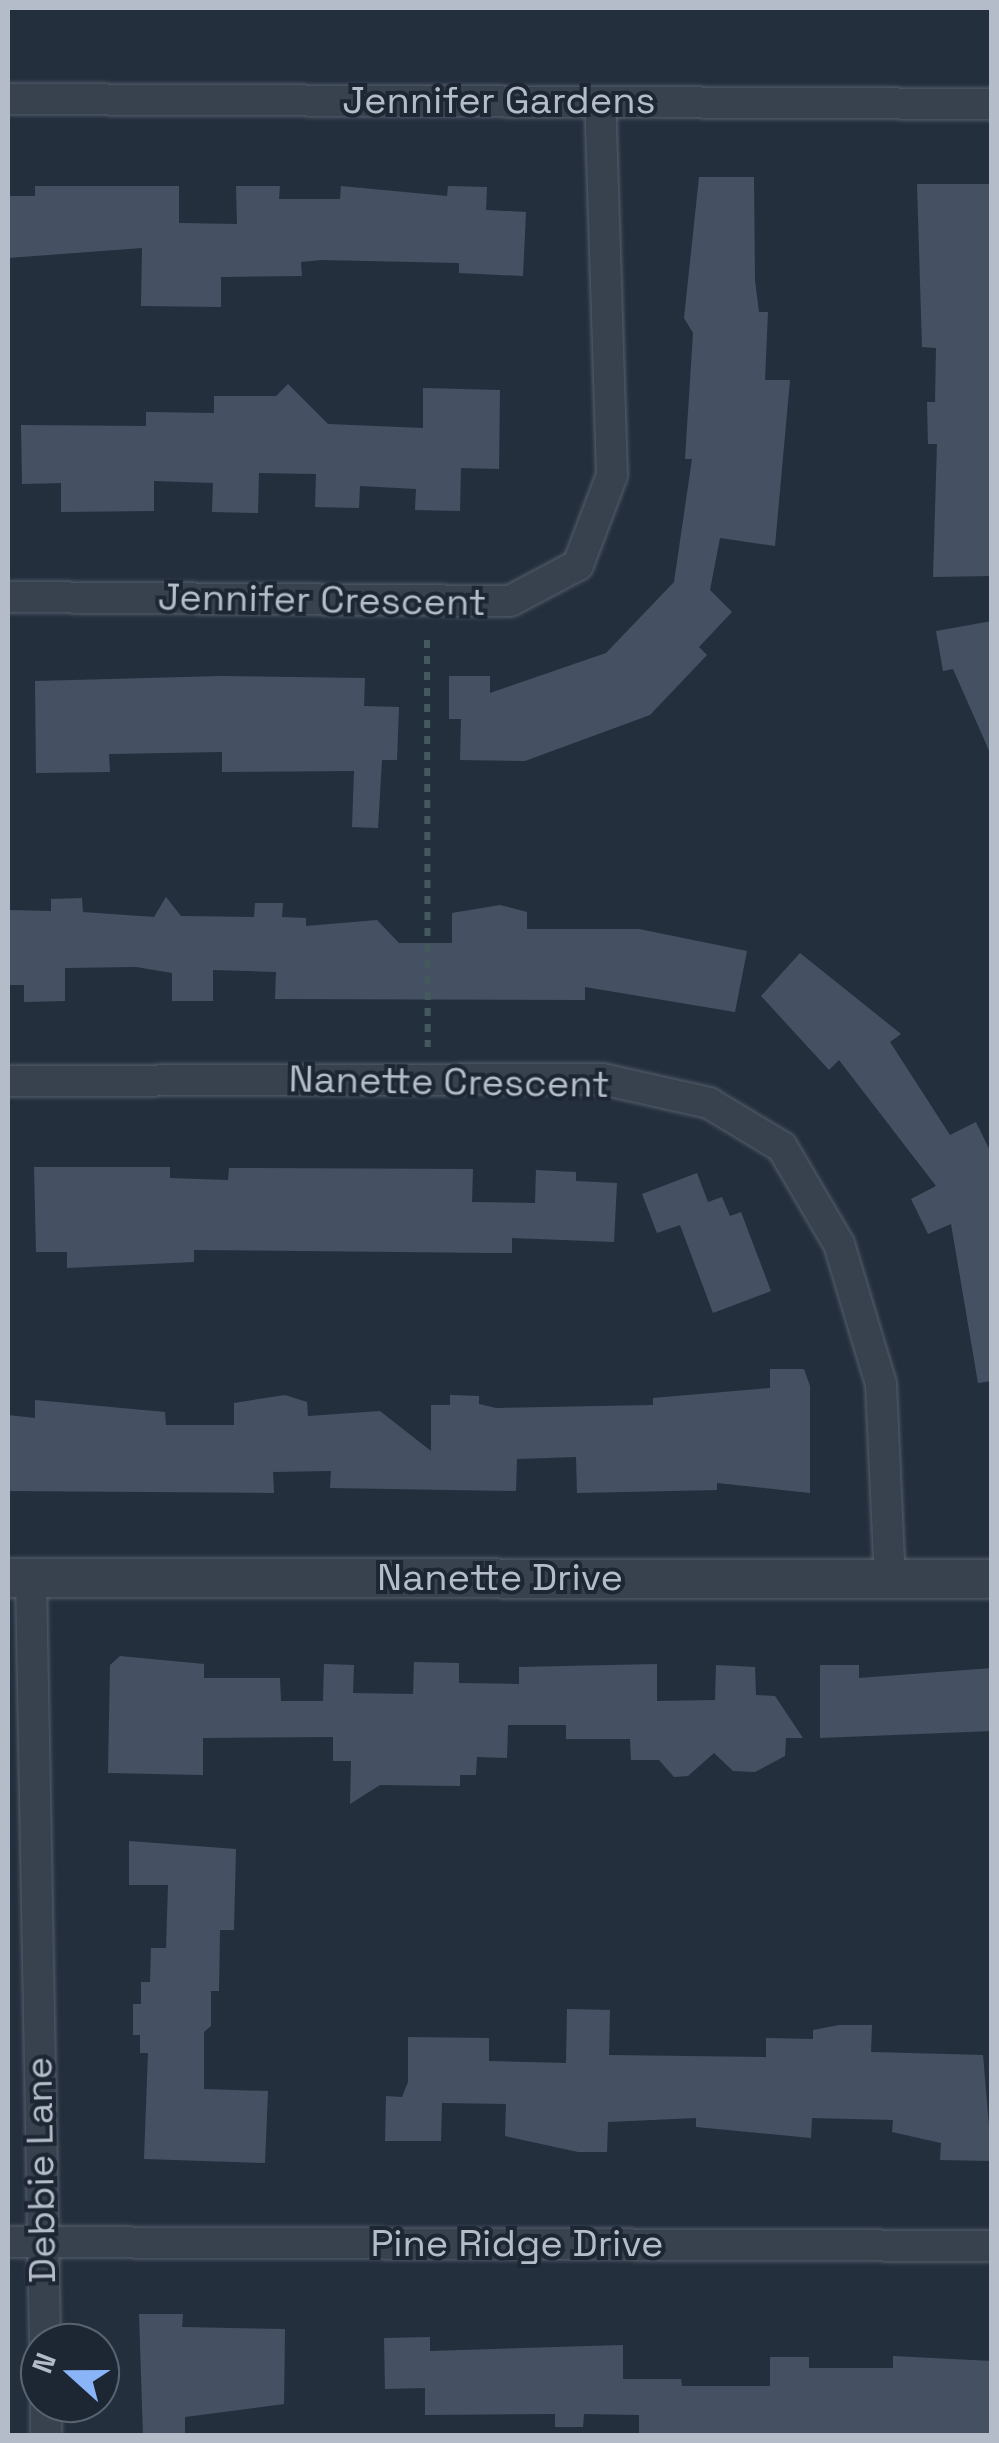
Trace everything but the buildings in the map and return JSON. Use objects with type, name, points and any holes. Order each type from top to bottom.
[{"type":"street","name":"Jennifer Gardens","points":[[8,99],[992,104]]},
{"type":"street","name":"Jennifer Crescent","points":[[8,597],[510,601],[578,565],[612,475],[600,102]]},
{"type":"street","name":"Nanette Crescent","points":[[8,1082],[602,1078],[708,1103],[782,1148],[840,1244],[881,1384],[890,1579]]},
{"type":"street","name":"Nanette Drive","points":[[19,1578],[992,1579]]},
{"type":"street","name":"Debbie Lane","points":[[19,1578],[45,2323]]},
{"type":"street","name":"Pine Ridge Drive","points":[[8,2242],[992,2246]]},
{"type":"path","points":[[427,640],[428,1047]]}]
